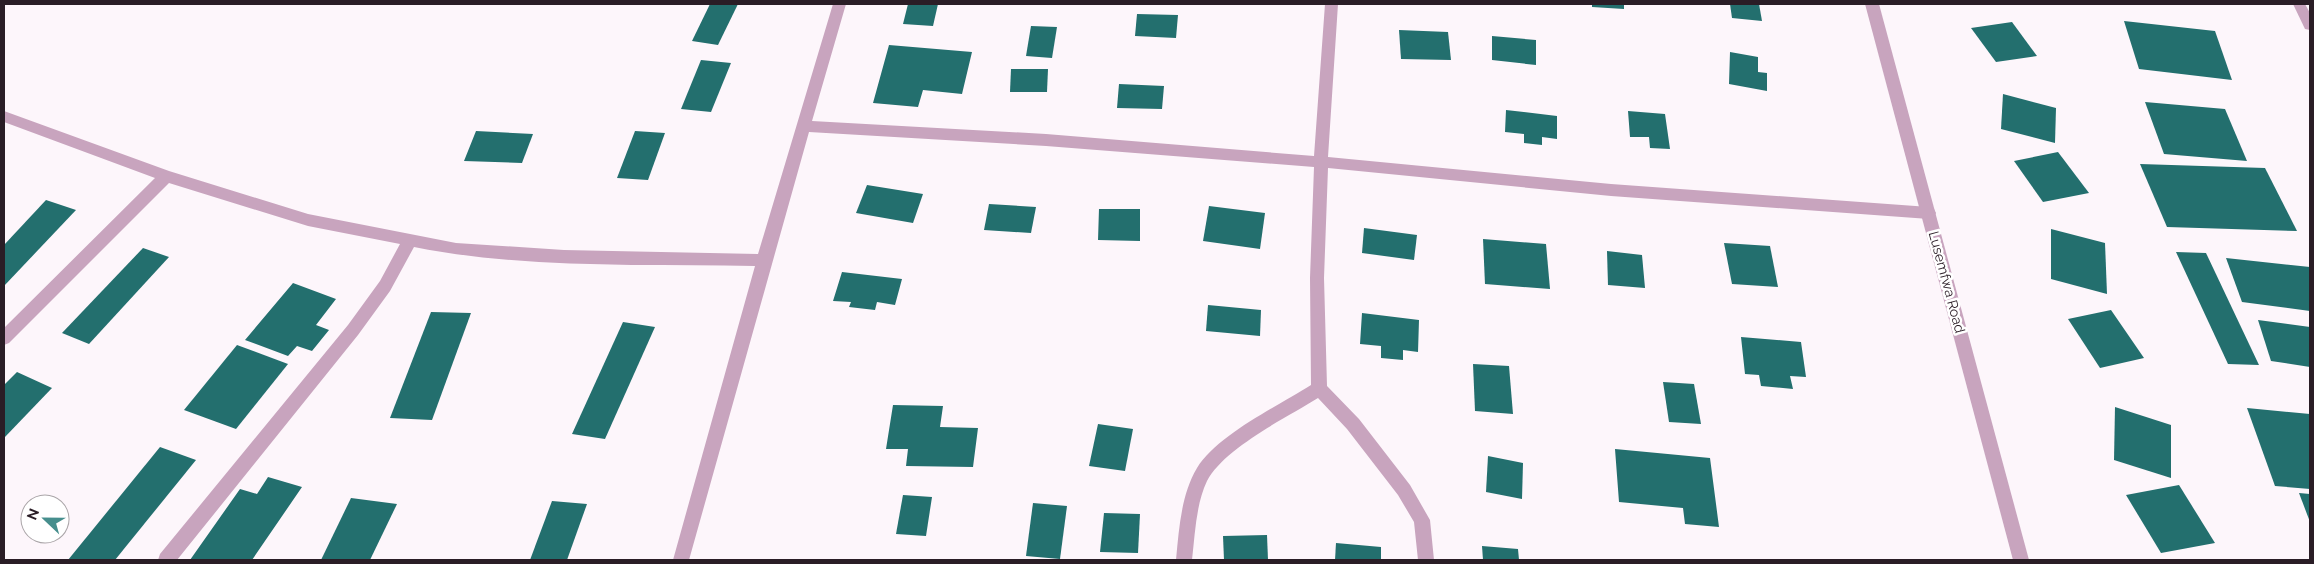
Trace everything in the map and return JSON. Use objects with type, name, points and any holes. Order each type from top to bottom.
[{"type":"street","points":[[681,560],[764,260],[839,4]]},
{"type":"street","points":[[1332,4],[1321,162],[1317,278],[1319,389],[1353,424],[1404,490],[1422,520],[1426,560]]},
{"type":"street","name":"Lusemfwa Road","points":[[1872,4],[2021,560]]},
{"type":"street","points":[[2299,4],[2310,25]]},
{"type":"street","points":[[4,116],[166,176],[308,220],[456,249],[554,255],[764,260]]},
{"type":"street","points":[[803,126],[1046,140],[1321,162],[1611,190],[1929,213]]},
{"type":"street","points":[[4,338],[166,176]]},
{"type":"street","points":[[166,560],[290,410],[353,330],[385,286],[410,240]]},
{"type":"street","points":[[1184,560],[1188,519],[1196,491],[1208,465],[1236,442],[1319,389]]},
{"type":"building","points":[[710,4],[738,4],[718,45],[692,41]]},
{"type":"building","points":[[908,4],[938,4],[933,26],[903,24]]},
{"type":"building","points":[[1592,4],[1624,4],[1624,9],[1592,7]]},
{"type":"building","points":[[1730,4],[1759,4],[1762,21],[1732,18]]},
{"type":"building","points":[[1137,14],[1178,15],[1176,38],[1135,36]]},
{"type":"building","points":[[2124,21],[2215,31],[2232,80],[2139,69]]},
{"type":"building","points":[[2012,22],[2037,56],[1996,62],[1971,28]]},
{"type":"building","points":[[1031,26],[1057,27],[1052,58],[1026,56]]},
{"type":"building","points":[[1399,30],[1448,32],[1451,60],[1401,59]]},
{"type":"building","points":[[1492,36],[1536,40],[1536,65],[1492,60]]},
{"type":"building","points":[[889,45],[972,52],[962,94],[923,90],[918,107],[873,103]]},
{"type":"building","points":[[1730,52],[1758,57],[1758,72],[1767,73],[1767,91],[1729,84]]},
{"type":"building","points":[[701,60],[731,63],[711,112],[681,109]]},
{"type":"building","points":[[1011,69],[1048,69],[1047,92],[1010,92]]},
{"type":"building","points":[[1119,84],[1164,86],[1162,109],[1117,108]]},
{"type":"building","points":[[2003,94],[2056,108],[2055,143],[2001,129]]},
{"type":"building","points":[[2145,102],[2225,109],[2247,161],[2164,154]]},
{"type":"building","points":[[1506,110],[1557,116],[1557,139],[1542,137],[1542,145],[1524,143],[1524,134],[1505,132]]},
{"type":"building","points":[[1628,111],[1665,114],[1670,149],[1650,148],[1649,137],[1630,137]]},
{"type":"building","points":[[476,131],[533,134],[522,163],[464,161]]},
{"type":"building","points":[[635,131],[665,133],[648,180],[617,178]]},
{"type":"building","points":[[2058,152],[2089,193],[2043,202],[2014,161]]},
{"type":"building","points":[[2140,164],[2265,168],[2297,231],[2167,227]]},
{"type":"building","points":[[867,185],[923,194],[913,223],[856,213]]},
{"type":"building","points":[[46,200],[76,210],[4,286],[4,245]]},
{"type":"building","points":[[989,204],[1036,207],[1031,233],[984,230]]},
{"type":"building","points":[[1209,206],[1265,213],[1260,249],[1203,241]]},
{"type":"building","points":[[1099,209],[1140,209],[1140,241],[1098,240]]},
{"type":"building","points":[[1364,228],[1417,235],[1414,260],[1362,253]]},
{"type":"building","points":[[2051,229],[2105,243],[2107,294],[2051,279]]},
{"type":"building","points":[[1483,239],[1546,244],[1550,289],[1485,284]]},
{"type":"building","points":[[1724,243],[1770,246],[1778,287],[1732,284]]},
{"type":"building","points":[[143,248],[169,257],[89,344],[62,333]]},
{"type":"building","points":[[1607,251],[1642,255],[1645,288],[1608,285]]},
{"type":"building","points":[[2176,252],[2206,253],[2259,365],[2228,364]]},
{"type":"building","points":[[2226,258],[2310,267],[2310,311],[2242,302]]},
{"type":"building","points":[[842,272],[902,279],[895,305],[877,302],[875,310],[849,307],[851,302],[833,301]]},
{"type":"building","points":[[293,283],[336,299],[316,325],[329,330],[312,351],[297,346],[288,356],[245,340]]},
{"type":"building","points":[[1208,305],[1261,310],[1260,336],[1206,331]]},
{"type":"building","points":[[2111,310],[2144,358],[2100,368],[2068,319]]},
{"type":"building","points":[[431,312],[471,313],[432,420],[390,418]]},
{"type":"building","points":[[1362,313],[1419,320],[1418,352],[1403,350],[1403,360],[1381,358],[1381,346],[1360,344]]},
{"type":"building","points":[[2258,320],[2310,327],[2310,367],[2271,361]]},
{"type":"building","points":[[623,322],[655,327],[605,439],[572,434]]},
{"type":"building","points":[[1741,337],[1801,342],[1806,377],[1790,376],[1793,389],[1761,386],[1759,375],[1745,374]]},
{"type":"building","points":[[237,345],[288,364],[236,429],[184,410]]},
{"type":"building","points":[[1473,364],[1509,366],[1513,414],[1475,411]]},
{"type":"building","points":[[17,372],[52,388],[4,438],[4,385]]},
{"type":"building","points":[[1663,382],[1694,384],[1701,424],[1669,422]]},
{"type":"building","points":[[893,405],[943,406],[940,427],[978,428],[973,467],[906,466],[908,449],[886,449]]},
{"type":"building","points":[[2115,407],[2171,425],[2171,478],[2114,460]]},
{"type":"building","points":[[2247,408],[2310,414],[2310,489],[2275,486]]},
{"type":"building","points":[[1098,424],[1133,429],[1125,471],[1089,466]]},
{"type":"building","points":[[160,447],[196,460],[115,560],[68,560]]},
{"type":"building","points":[[1615,449],[1710,458],[1719,527],[1685,524],[1683,508],[1619,502]]},
{"type":"building","points":[[1488,456],[1523,463],[1522,499],[1486,492]]},
{"type":"building","points":[[268,477],[302,487],[252,560],[190,560],[240,489],[257,494]]},
{"type":"building","points":[[2179,485],[2215,543],[2161,553],[2126,495]]},
{"type":"building","points":[[2299,493],[2310,494],[2310,522]]},
{"type":"building","points":[[903,495],[932,497],[926,536],[896,534]]},
{"type":"building","points":[[351,498],[397,504],[370,560],[321,560]]},
{"type":"building","points":[[552,501],[587,504],[567,560],[530,560]]},
{"type":"building","points":[[1033,503],[1067,506],[1060,559],[1026,556]]},
{"type":"building","points":[[1104,513],[1140,514],[1138,553],[1100,552]]},
{"type":"building","points":[[1267,535],[1268,560],[1224,560],[1223,536]]},
{"type":"building","points":[[1336,543],[1381,547],[1381,560],[1335,560]]},
{"type":"building","points":[[1482,546],[1518,549],[1519,560],[1483,560]]}]
